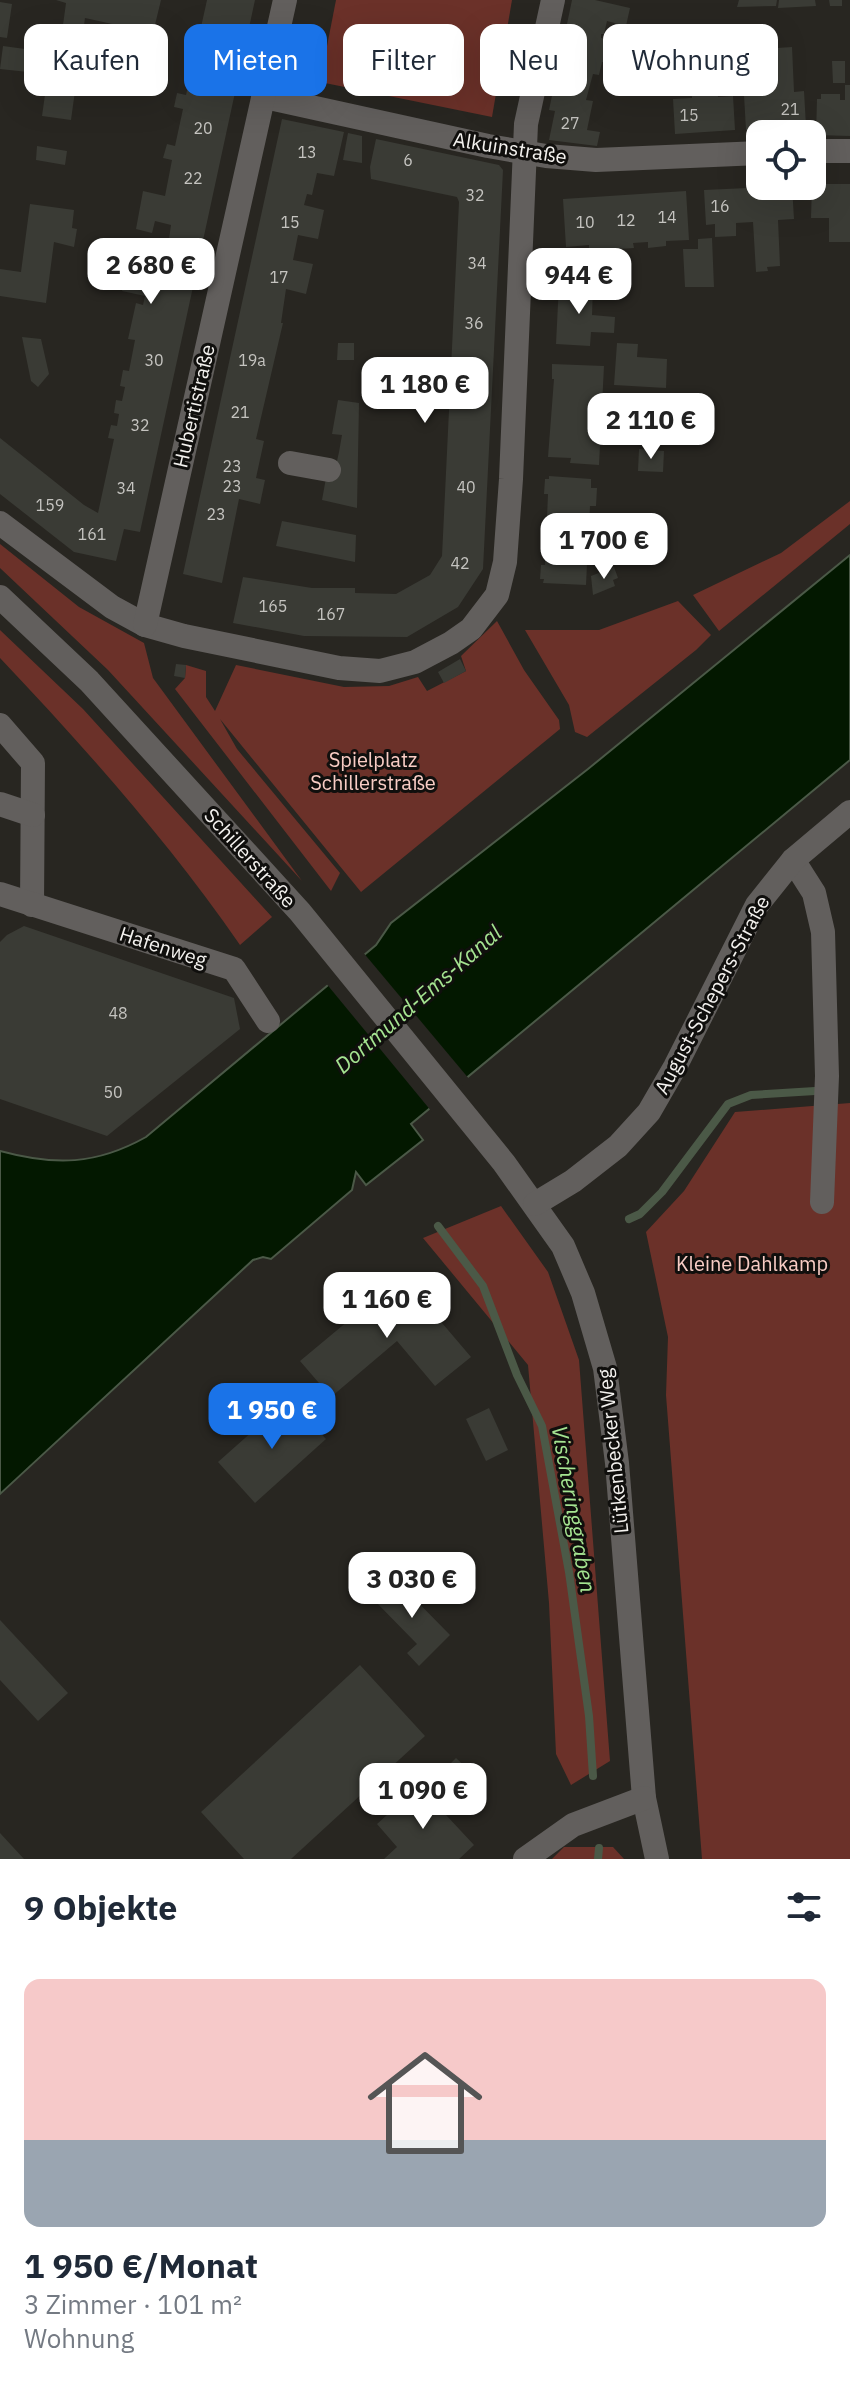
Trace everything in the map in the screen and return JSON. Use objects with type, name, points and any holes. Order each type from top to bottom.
[{"type":"street","name":"Hubertistraße","points":[[145,625],[285,0]]},
{"type":"street","points":[[0,523],[112,607],[145,625],[184,636],[339,668],[380,671],[415,662],[471,629],[491,605],[501,584],[508,520],[526,124],[553,0]]},
{"type":"street","name":"Alkuinstraße","points":[[265,97],[525,152],[596,160],[746,154]]},
{"type":"street","points":[[826,151],[850,151]]},
{"type":"street","points":[[290,463],[329,470]]},
{"type":"street","name":"Schillerstraße","points":[[0,597],[89,681],[320,936],[482,1135]]},
{"type":"street","points":[[0,725],[33,763],[32,905]]},
{"type":"street","points":[[0,804],[33,815]]},
{"type":"street","name":"August-Schepers-Straße","points":[[535,1204],[573,1181],[618,1146],[649,1112],[757,905],[793,860],[850,812]]},
{"type":"street","points":[[793,860],[814,893],[823,932],[827,1076],[822,1202]]},
{"type":"street","name":"Hafenweg","points":[[0,894],[234,969],[268,1021]]},
{"type":"street","name":"Lütkenbecker Weg","points":[[482,1135],[563,1246],[583,1293],[605,1368],[617,1463],[644,1798],[657,1859]]},
{"type":"street","points":[[525,1859],[573,1825],[644,1798]]},
{"type":"green space","points":[[336,0],[512,0],[508,24],[480,24],[480,96],[496,96],[492,117],[389,96],[464,96],[464,24],[343,24],[343,87],[327,83],[327,46]]},
{"type":"green space","points":[[850,501],[850,524],[719,631],[693,595],[781,553]]},
{"type":"green space","points":[[0,544],[79,607],[144,643],[153,678],[302,881],[108,670],[0,568]]},
{"type":"green space","points":[[678,601],[711,635],[587,737],[575,732],[569,705],[525,630],[599,630]]},
{"type":"green space","name":"Spielplatz Schillerstraße","points":[[497,621],[524,670],[559,720],[560,729],[361,892],[220,719],[237,749],[340,873],[331,891],[175,689],[185,678],[186,665],[206,671],[206,697],[215,711],[236,665],[344,687],[389,686],[418,677],[427,691],[466,671],[461,656]]},
{"type":"green space","points":[[0,630],[83,709],[272,917],[240,945],[126,797],[0,658]]},
{"type":"green space","name":"Kleine Dahlkamp","points":[[850,1103],[850,1859],[702,1859],[666,1395],[668,1337],[646,1232],[684,1191],[735,1112]]},
{"type":"green space","points":[[501,1206],[548,1272],[579,1360],[610,1761],[571,1785],[556,1754],[549,1603],[528,1365],[423,1238]]},
{"type":"green space","points":[[564,1847],[613,1847],[624,1859],[552,1859]]},
{"type":"water","name":"Dortmund-Ems-Kanal","points":[[850,555],[850,760],[411,1124],[423,1140],[366,1185],[356,1172],[352,1190],[271,1259],[263,1257],[253,1260],[0,1494],[0,1151],[39,1159],[75,1160],[110,1153],[146,1137],[376,945],[391,923],[588,769]]},
{"type":"pier","points":[[362,951],[470,1080],[432,1112],[325,982]]},
{"type":"building","points":[[56,0],[161,0],[155,24],[112,24],[85,18],[84,24],[63,24],[66,3]]},
{"type":"building","points":[[207,0],[255,0],[250,24],[202,24]]},
{"type":"building","points":[[572,0],[595,0],[630,8],[626,24],[607,21],[603,24],[603,62],[599,75],[593,74],[586,100],[593,101],[587,130],[600,132],[597,146],[549,140],[555,111],[549,110],[552,96],[587,96],[587,24],[567,24]]},
{"type":"building","points":[[739,0],[777,0],[776,6],[737,7]]},
{"type":"building","points":[[779,0],[815,0],[816,6],[778,8]]},
{"type":"building","points":[[829,0],[842,0],[842,6],[830,6]]},
{"type":"building","points":[[0,2],[12,4],[7,38],[0,37]]},
{"type":"building","points":[[3,46],[24,49],[24,72],[0,69]]},
{"type":"building","points":[[792,47],[794,92],[804,91],[806,120],[746,120],[746,130],[744,96],[778,96],[778,48]]},
{"type":"building","points":[[832,61],[845,61],[845,83],[833,83]]},
{"type":"building","points":[[845,85],[850,85],[850,136],[826,135],[826,120],[816,120],[817,99],[821,99],[821,94],[840,94],[840,100],[845,100]]},
{"type":"building","points":[[177,93],[184,96],[234,96],[140,532],[124,529],[116,561],[74,552],[0,494],[0,438],[98,513],[114,439],[108,438],[111,425],[117,426],[119,414],[114,413],[116,400],[122,401],[125,387],[120,386],[123,370],[129,371],[135,340],[128,339],[136,303],[143,305],[145,296],[122,291],[132,247],[151,253],[147,269],[169,274],[171,266],[166,260],[171,225],[155,221],[152,233],[136,229],[143,191],[165,196],[172,160],[163,158],[167,144],[175,146],[183,109],[174,107]]},
{"type":"building","points":[[45,96],[74,96],[71,120],[42,116]]},
{"type":"building","points":[[733,96],[735,130],[675,134],[673,99]]},
{"type":"building","points":[[282,119],[344,132],[334,176],[317,173],[312,195],[307,194],[304,205],[324,210],[318,239],[298,235],[293,260],[313,264],[306,294],[286,289],[283,323],[256,439],[264,441],[256,478],[265,480],[260,504],[239,499],[222,583],[183,574]]},
{"type":"building","points":[[348,133],[362,136],[362,163],[343,160]]},
{"type":"building","points":[[376,139],[499,165],[503,170],[483,569],[458,607],[407,637],[304,636],[233,623],[243,577],[312,588],[355,588],[355,593],[396,594],[430,575],[442,556],[459,202],[457,197],[371,179],[370,167]]},
{"type":"building","points":[[37,146],[67,151],[65,165],[36,160]]},
{"type":"building","points":[[826,184],[850,184],[850,242],[829,242],[829,218],[811,218],[812,200],[826,200]]},
{"type":"building","points":[[746,188],[746,200],[793,200],[794,219],[778,220],[780,266],[756,272],[753,222],[736,223],[736,236],[715,237],[715,224],[706,225],[704,190]]},
{"type":"building","points":[[686,191],[689,240],[666,241],[666,246],[648,248],[648,242],[633,243],[634,248],[589,251],[589,245],[566,247],[563,199]]},
{"type":"building","points":[[30,204],[74,210],[72,228],[77,229],[74,247],[54,242],[46,303],[0,296],[0,269],[21,272]]},
{"type":"building","points":[[712,238],[714,287],[685,287],[683,249],[698,249],[698,239]]},
{"type":"building","points":[[559,284],[593,286],[592,315],[615,317],[614,333],[591,332],[590,346],[556,344]]},
{"type":"building","points":[[22,337],[41,339],[49,374],[38,387],[31,381]]},
{"type":"building","points":[[338,343],[354,343],[354,360],[337,360]]},
{"type":"building","points":[[617,343],[638,344],[637,357],[667,359],[666,388],[614,385]]},
{"type":"building","points":[[552,364],[604,366],[599,465],[570,463],[571,458],[548,457],[554,379]]},
{"type":"building","points":[[338,400],[359,403],[357,508],[322,500],[326,478],[333,479],[342,435],[332,434]]},
{"type":"building","points":[[639,449],[664,451],[663,472],[638,471]]},
{"type":"building","points":[[549,476],[591,479],[591,488],[597,488],[596,506],[590,506],[589,529],[595,529],[594,544],[588,543],[586,585],[543,583],[544,579],[540,579],[541,565],[545,565],[548,494],[544,494],[545,479]]},
{"type":"building","points":[[282,521],[356,535],[355,562],[276,546]]},
{"type":"building","points":[[614,567],[618,578],[613,580],[615,586],[593,595],[591,576]]},
{"type":"building","points":[[460,659],[466,671],[444,683],[438,672]]},
{"type":"building","points":[[176,664],[186,665],[185,678],[174,676]]},
{"type":"building","points":[[24,926],[234,998],[240,1029],[107,1136],[0,1099],[0,942]]},
{"type":"building","points":[[402,1276],[471,1357],[435,1386],[397,1341],[331,1397],[300,1361]]},
{"type":"building","points":[[289,1399],[326,1439],[255,1503],[218,1462]]},
{"type":"building","points":[[489,1408],[508,1450],[486,1461],[466,1419]]},
{"type":"building","points":[[394,1578],[450,1635],[419,1666],[407,1653],[417,1644],[373,1599]]},
{"type":"building","points":[[0,1620],[68,1693],[38,1721],[0,1680]]},
{"type":"building","points":[[360,1665],[425,1736],[291,1859],[244,1859],[201,1812]]},
{"type":"building","points":[[456,1758],[476,1777],[454,1801],[433,1781]]},
{"type":"building","points":[[419,1786],[474,1845],[459,1859],[384,1859],[397,1847],[377,1824]]},
{"type":"building","points":[[0,1833],[24,1859],[0,1859]]},
{"type":"waterway","points":[[629,1219],[640,1214],[662,1192],[728,1104],[751,1095],[815,1091]]},
{"type":"waterway","name":"Vischeringgraben","points":[[438,1226],[483,1286],[517,1375],[542,1426],[569,1572],[589,1716],[593,1776]]},
{"type":"waterway","name":"Vischeringgraben","points":[[598,1859],[599,1848]]}]
